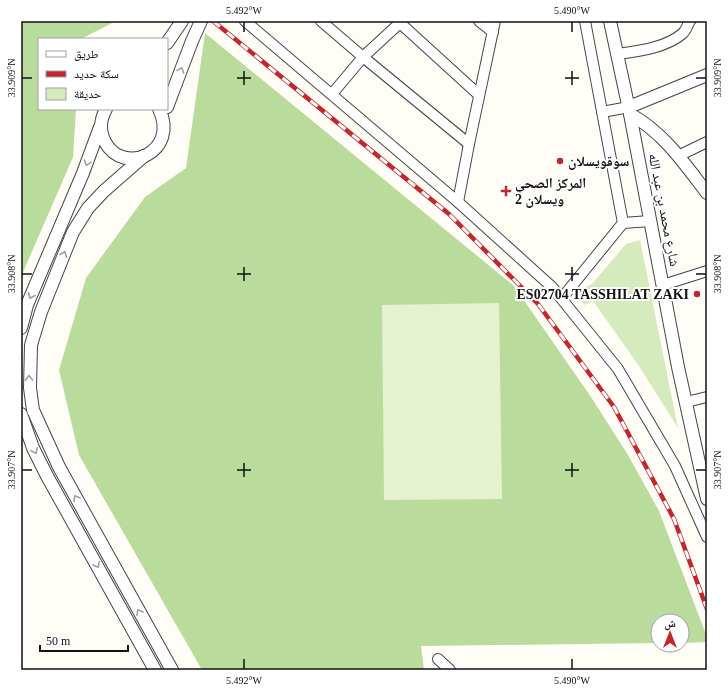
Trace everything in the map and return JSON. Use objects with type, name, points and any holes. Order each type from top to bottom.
[{"type":"street","points":[[168,42],[182,21]]},
{"type":"street","points":[[168,101],[201,21]]},
{"type":"street","points":[[245,21],[458,202],[552,287],[562,298],[618,369],[675,466],[707,537]]},
{"type":"street","points":[[479,21],[493,32]]},
{"type":"street","points":[[458,202],[495,21]]},
{"type":"street","points":[[585,21],[623,223]]},
{"type":"street","name":"شارع محمد بن عبد الله","points":[[610,21],[618,54],[686,402],[707,499]]},
{"type":"street","points":[[326,22],[363,57],[469,144]]},
{"type":"street","points":[[332,94],[363,57],[401,22],[479,95]]},
{"type":"street","points":[[618,54],[650,49],[669,42],[682,34],[689,22]]},
{"type":"street","points":[[602,112],[629,111],[707,74]]},
{"type":"street","points":[[21,328],[27,305],[83,173],[100,127],[102,116],[105,110]]},
{"type":"street","points":[[100,127],[102,137],[107,146],[114,153],[124,158],[134,159],[152,152],[161,141],[165,127],[164,111]]},
{"type":"street","points":[[629,111],[653,128],[678,156],[707,193]]},
{"type":"street","points":[[678,156],[707,142]]},
{"type":"street","points":[[144,156],[104,191],[88,208],[73,232],[41,312],[31,345],[30,388],[33,410],[56,461],[172,670]]},
{"type":"street","points":[[562,298],[623,223],[650,221]]},
{"type":"street","points":[[663,285],[707,271]]},
{"type":"street","points":[[686,402],[707,397]]},
{"type":"street","points":[[21,414],[33,448],[47,476],[155,670]]},
{"type":"street","points":[[438,659],[450,670]]},
{"type":"green space","points":[[21,21],[116,21],[83,38],[38,38],[38,110],[76,110],[73,157],[21,277]]},
{"type":"green space","points":[[205,33],[514,286],[591,397],[628,455],[659,511],[707,637],[707,642],[690,643],[690,613],[650,613],[650,643],[421,646],[424,670],[202,670],[79,455],[59,370],[86,278],[145,197],[186,168]]},
{"type":"green space","points":[[640,240],[678,428],[639,366],[593,301],[584,305],[580,298],[583,288],[592,284],[626,244]]},
{"type":"green space","points":[[499,303],[502,499],[384,500],[382,305]]},
{"type":"railway","points":[[213,21],[449,214],[538,304],[614,407],[674,519],[707,609]]},
{"type":"place","name":"سوقويسلان","points":[[560,161]]},
{"type":"place","name":"المركز الصحي ويسلان 2","points":[[506,191]]},
{"type":"place","name":"ES02704 TASSHILAT ZAKI","points":[[697,294]]}]
